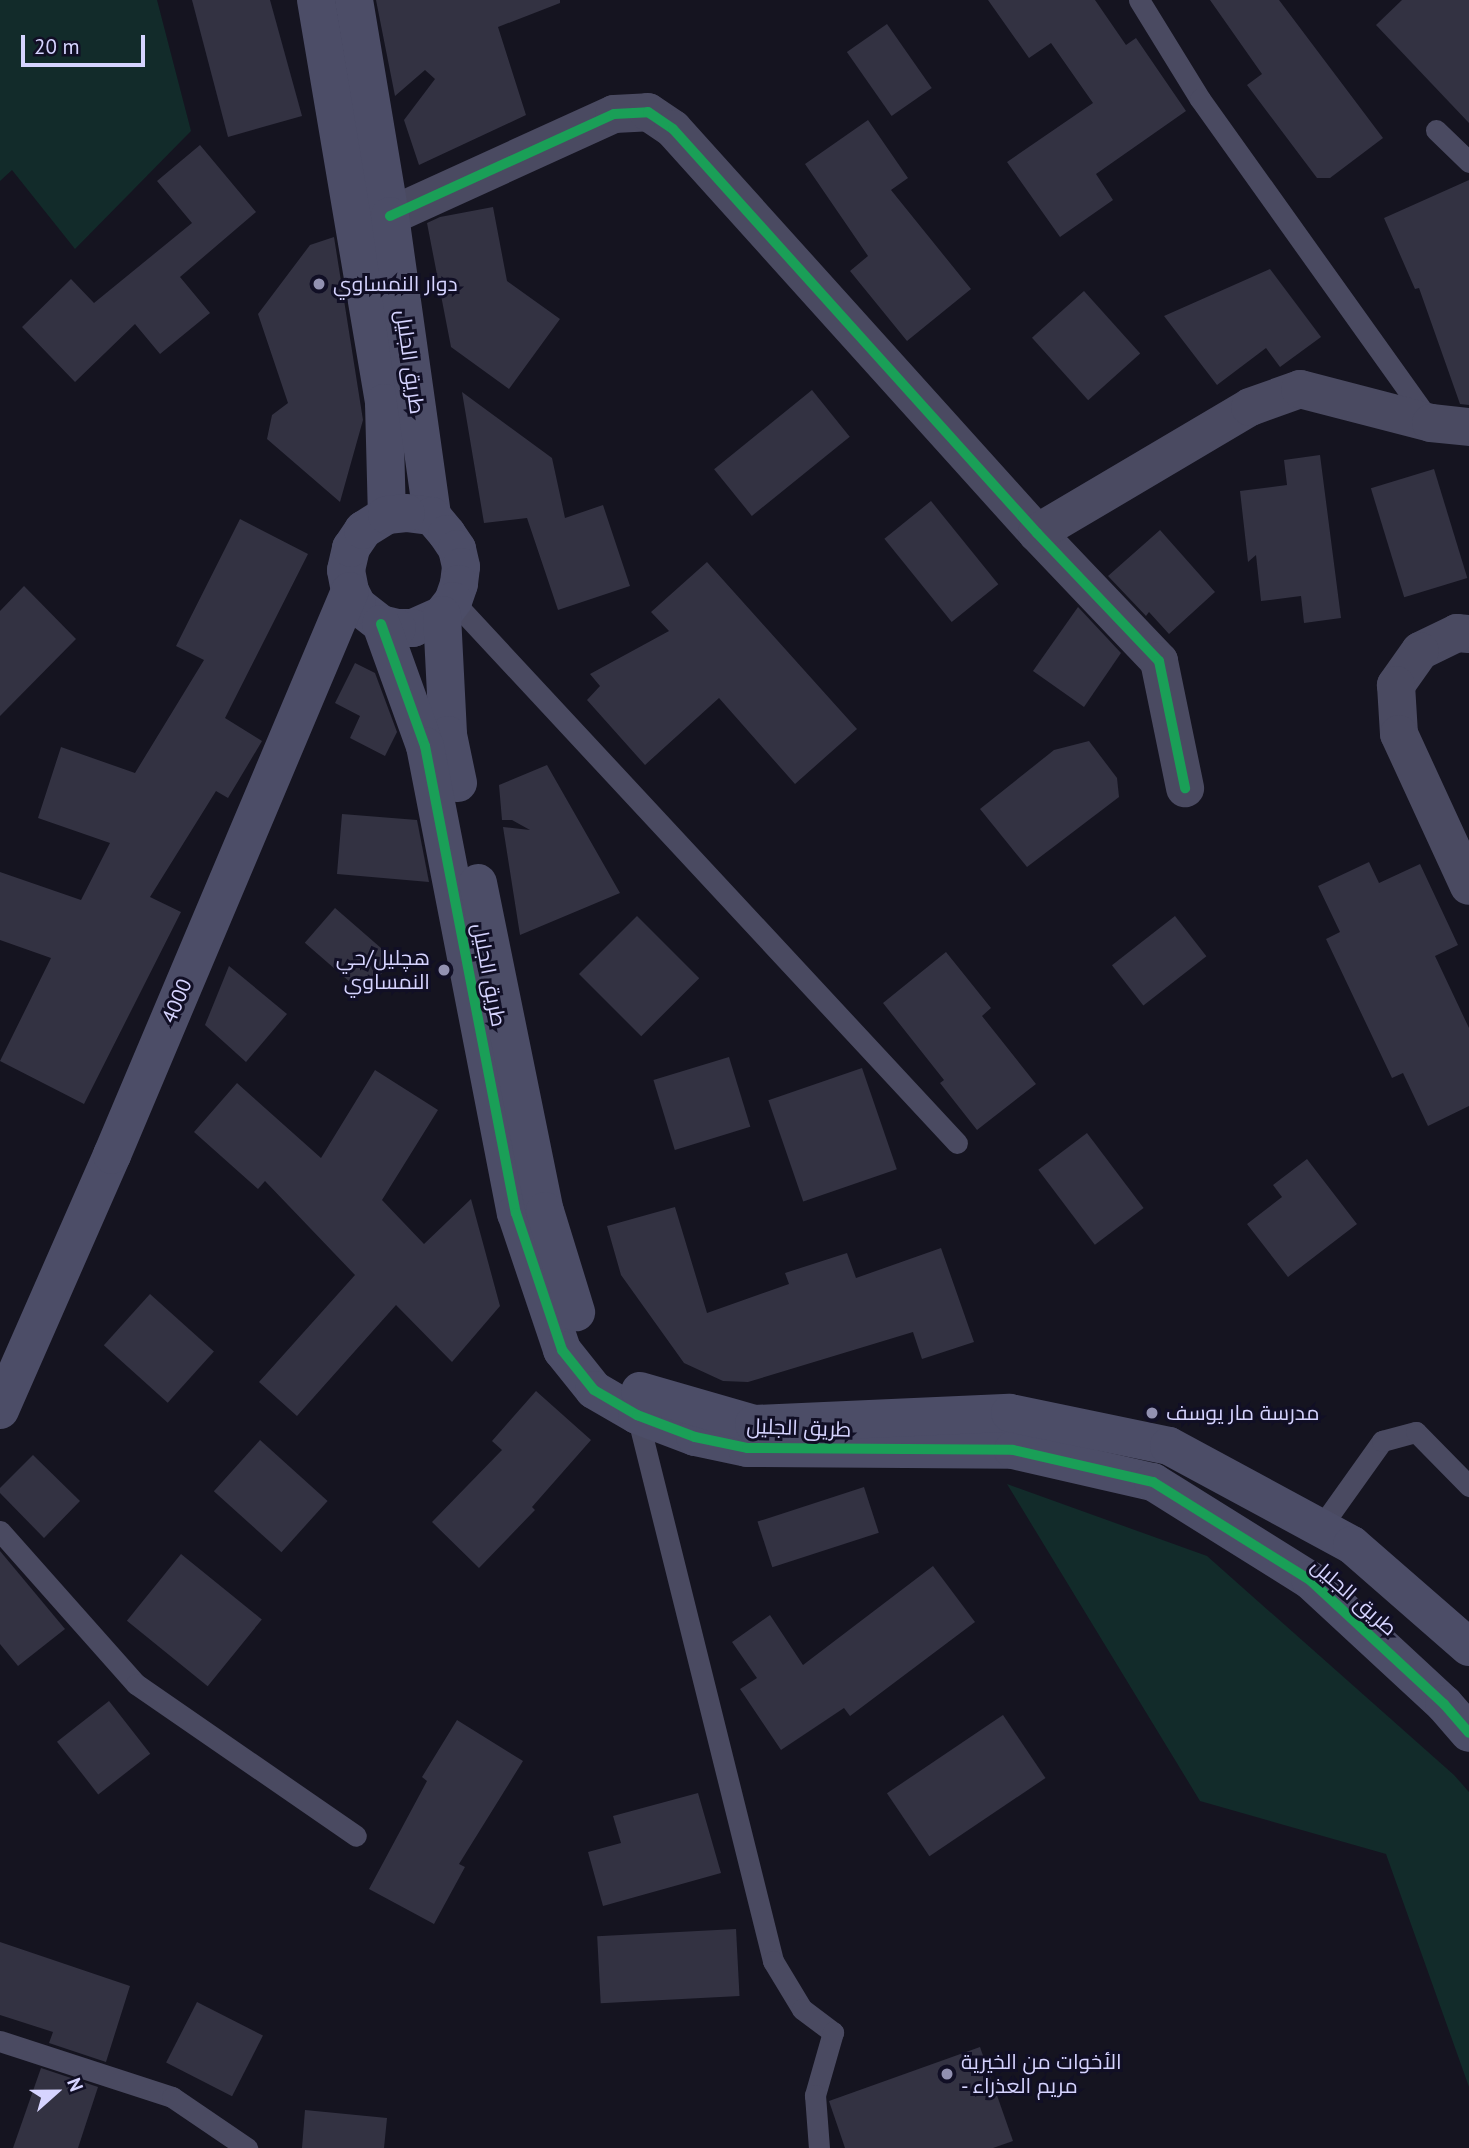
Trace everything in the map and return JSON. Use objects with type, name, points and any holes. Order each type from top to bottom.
[{"type":"street","name":"طريق الجليل","points":[[316,0],[384,402],[387,515]]},
{"type":"street","name":"طريق الجليل","points":[[354,0],[390,216],[432,516]]},
{"type":"street","points":[[390,216],[614,114],[648,112],[673,129],[1037,533],[1158,661],[1185,788]]},
{"type":"street","points":[[1037,533],[1250,407],[1300,389],[1431,424],[1469,427]]},
{"type":"street","points":[[406,513],[432,516],[457,550],[459,584],[447,608],[413,628],[382,624],[357,605],[350,591],[346,570],[351,548],[363,530],[387,515],[406,513]]},
{"type":"street","name":"4000","points":[[0,1410],[112,1155],[350,591]]},
{"type":"street","name":"طريق الجليل","points":[[447,608],[448,735],[545,1211],[583,1334],[607,1370],[643,1393],[754,1424],[1010,1413],[1170,1446],[1352,1545],[1469,1647]]},
{"type":"street","name":"طريق الجليل","points":[[382,624],[425,746],[516,1213],[562,1350],[594,1390],[637,1415],[695,1437],[747,1448],[1013,1450],[1153,1482],[1310,1580],[1444,1704],[1469,1734]]},
{"type":"street","points":[[1469,634],[1457,633],[1420,651],[1396,685],[1399,734],[1469,886]]},
{"type":"lane","points":[[1139,0],[1200,99],[1431,424]]},
{"type":"lane","points":[[1436,130],[1469,162]]},
{"type":"lane","points":[[447,608],[957,1143]]},
{"type":"lane","points":[[637,1415],[773,1961],[802,2009],[833,2032],[815,2095],[819,2148]]},
{"type":"lane","points":[[1320,1528],[1382,1441],[1416,1432],[1469,1486]]},
{"type":"lane","points":[[0,1531],[136,1684],[356,1836]]},
{"type":"lane","points":[[0,2041],[172,2097],[247,2148]]},
{"type":"green space","points":[[0,0],[157,0],[191,131],[75,249],[12,170],[0,181]]},
{"type":"green space","points":[[1007,1484],[1207,1556],[1454,1775],[1469,1792],[1469,2087],[1386,1854],[1200,1801]]},
{"type":"building","points":[[192,0],[270,0],[302,116],[228,137]]},
{"type":"building","points":[[376,0],[560,0],[560,3],[498,27],[526,115],[419,165],[404,120],[435,79],[425,70],[395,96]]},
{"type":"building","points":[[988,0],[1095,0],[1126,45],[1136,38],[1186,111],[1096,174],[1113,200],[1060,237],[1007,162],[1093,103],[1051,43],[1029,58]]},
{"type":"building","points":[[1210,0],[1279,0],[1383,138],[1330,178],[1317,178],[1247,85],[1262,74]]},
{"type":"building","points":[[1402,0],[1469,0],[1469,123],[1376,25]]},
{"type":"building","points":[[887,24],[932,88],[892,116],[847,52]]},
{"type":"building","points":[[868,120],[908,178],[891,190],[971,289],[907,341],[850,271],[868,256],[805,164]]},
{"type":"building","points":[[200,145],[256,212],[180,277],[210,313],[160,354],[135,324],[75,382],[22,327],[71,279],[94,303],[192,223],[157,181]]},
{"type":"building","points":[[1469,180],[1469,405],[1460,404],[1419,288],[1415,289],[1384,218]]},
{"type":"building","points":[[493,207],[507,281],[560,319],[509,389],[451,347],[427,223],[440,217]]},
{"type":"building","points":[[334,237],[363,420],[340,502],[267,439],[272,415],[288,403],[258,314],[310,245]]},
{"type":"building","points":[[1270,269],[1321,337],[1280,367],[1266,348],[1217,385],[1164,316]]},
{"type":"building","points":[[1084,291],[1140,353],[1088,400],[1032,338]]},
{"type":"building","points":[[812,390],[850,437],[752,516],[714,469]]},
{"type":"building","points":[[462,392],[552,458],[565,518],[603,505],[630,586],[558,610],[527,518],[484,523]]},
{"type":"building","points":[[1320,455],[1341,618],[1304,623],[1301,596],[1261,601],[1256,555],[1248,562],[1240,491],[1287,485],[1284,460]]},
{"type":"building","points":[[1434,469],[1467,578],[1404,597],[1371,488]]},
{"type":"building","points":[[931,501],[998,584],[952,622],[884,539]]},
{"type":"building","points":[[240,519],[308,554],[225,718],[262,741],[228,798],[216,791],[150,897],[181,912],[84,1104],[0,1061],[51,958],[0,940],[0,872],[81,900],[110,843],[38,818],[61,747],[135,773],[204,660],[176,646]]},
{"type":"building","points":[[1160,530],[1215,592],[1169,634],[1149,612],[1146,616],[1108,576]]},
{"type":"building","points":[[707,562],[857,729],[795,784],[719,698],[645,765],[587,700],[600,686],[590,674],[669,631],[651,612]]},
{"type":"building","points":[[24,586],[76,639],[0,716],[0,611]]},
{"type":"building","points":[[1078,607],[1121,653],[1084,707],[1033,671]]},
{"type":"building","points":[[355,663],[375,673],[397,732],[385,756],[350,738],[360,716],[335,703]]},
{"type":"building","points":[[1089,741],[1117,778],[1119,797],[1027,867],[980,809],[1054,750]]},
{"type":"building","points":[[547,765],[620,893],[520,935],[503,827],[530,830],[512,820],[502,820],[499,785]]},
{"type":"building","points":[[342,814],[417,820],[429,882],[337,874]]},
{"type":"building","points":[[1369,862],[1379,883],[1420,864],[1458,945],[1435,956],[1469,1028],[1469,1106],[1428,1126],[1403,1073],[1392,1078],[1326,939],[1340,932],[1318,886]]},
{"type":"building","points":[[335,908],[394,959],[364,994],[305,943]]},
{"type":"building","points":[[637,916],[699,978],[641,1036],[579,974]]},
{"type":"building","points":[[1175,916],[1206,956],[1143,1005],[1112,965]]},
{"type":"building","points":[[946,952],[991,1008],[982,1016],[1036,1084],[977,1130],[940,1083],[944,1080],[883,1003]]},
{"type":"building","points":[[229,966],[287,1014],[246,1062],[205,1025]]},
{"type":"building","points":[[729,1057],[750,1127],[675,1150],[653,1080]]},
{"type":"building","points":[[862,1068],[897,1169],[803,1201],[768,1100]]},
{"type":"building","points":[[375,1070],[438,1110],[382,1200],[424,1244],[471,1199],[500,1306],[452,1362],[396,1305],[297,1416],[259,1382],[355,1275],[265,1181],[258,1189],[194,1132],[237,1083],[321,1158]]},
{"type":"building","points":[[1087,1133],[1144,1208],[1095,1245],[1038,1170]]},
{"type":"building","points":[[1307,1159],[1357,1224],[1288,1277],[1247,1224],[1282,1197],[1273,1185]]},
{"type":"building","points":[[675,1207],[707,1313],[789,1284],[785,1273],[847,1253],[856,1278],[941,1248],[974,1342],[922,1359],[913,1332],[748,1382],[723,1381],[684,1363],[621,1275],[607,1226]]},
{"type":"building","points":[[150,1294],[214,1352],[168,1403],[104,1345]]},
{"type":"building","points":[[536,1391],[591,1440],[532,1507],[535,1510],[479,1568],[432,1522],[502,1450],[492,1441]]},
{"type":"building","points":[[260,1440],[328,1501],[281,1552],[214,1491]]},
{"type":"building","points":[[33,1455],[80,1501],[44,1538],[0,1493],[0,1488]]},
{"type":"building","points":[[864,1487],[879,1533],[772,1567],[757,1522]]},
{"type":"building","points":[[0,1551],[65,1629],[18,1666],[0,1644]]},
{"type":"building","points":[[181,1554],[262,1619],[208,1686],[127,1621]]},
{"type":"building","points":[[933,1566],[975,1622],[850,1716],[844,1708],[781,1750],[740,1689],[757,1678],[732,1642],[770,1615],[803,1665]]},
{"type":"building","points":[[109,1701],[150,1754],[98,1794],[57,1742]]},
{"type":"building","points":[[1003,1715],[1045,1778],[929,1856],[887,1793]]},
{"type":"building","points":[[457,1720],[523,1761],[459,1864],[465,1867],[434,1924],[369,1889],[427,1781],[422,1777]]},
{"type":"building","points":[[698,1793],[721,1873],[603,1906],[588,1852],[621,1843],[613,1816]]},
{"type":"building","points":[[736,1929],[740,1996],[601,2003],[597,1936]]},
{"type":"building","points":[[0,1942],[130,1986],[106,2062],[49,2043],[53,2032],[0,2015]]},
{"type":"building","points":[[197,2002],[263,2036],[232,2096],[166,2063]]},
{"type":"building","name":"الأخوات من الخيرية - مريم العذراء","points":[[980,2047],[1013,2141],[993,2148],[845,2148],[829,2101]]},
{"type":"building","points":[[41,2068],[98,2087],[78,2148],[13,2148]]},
{"type":"building","points":[[305,2110],[387,2118],[384,2148],[302,2148]]},
{"type":"cycle path","points":[[390,216],[614,114],[648,112],[673,129],[1037,533],[1159,661],[1185,788]]},
{"type":"cycle path","points":[[381,624],[425,746],[516,1213],[562,1350],[594,1390],[637,1415],[695,1437],[747,1448],[1013,1450],[1153,1482],[1310,1580],[1444,1704],[1469,1733]]},
{"type":"place","name":"دوار النمساوي","points":[[319,284]]},
{"type":"place","name":"هچليل/حي النمساوي","points":[[444,970]]},
{"type":"place","name":"مدرسة مار يوسف","points":[[1152,1413]]},
{"type":"place","name":"الأخوات من الخيرية - مريم العذراء","points":[[947,2074]]}]
